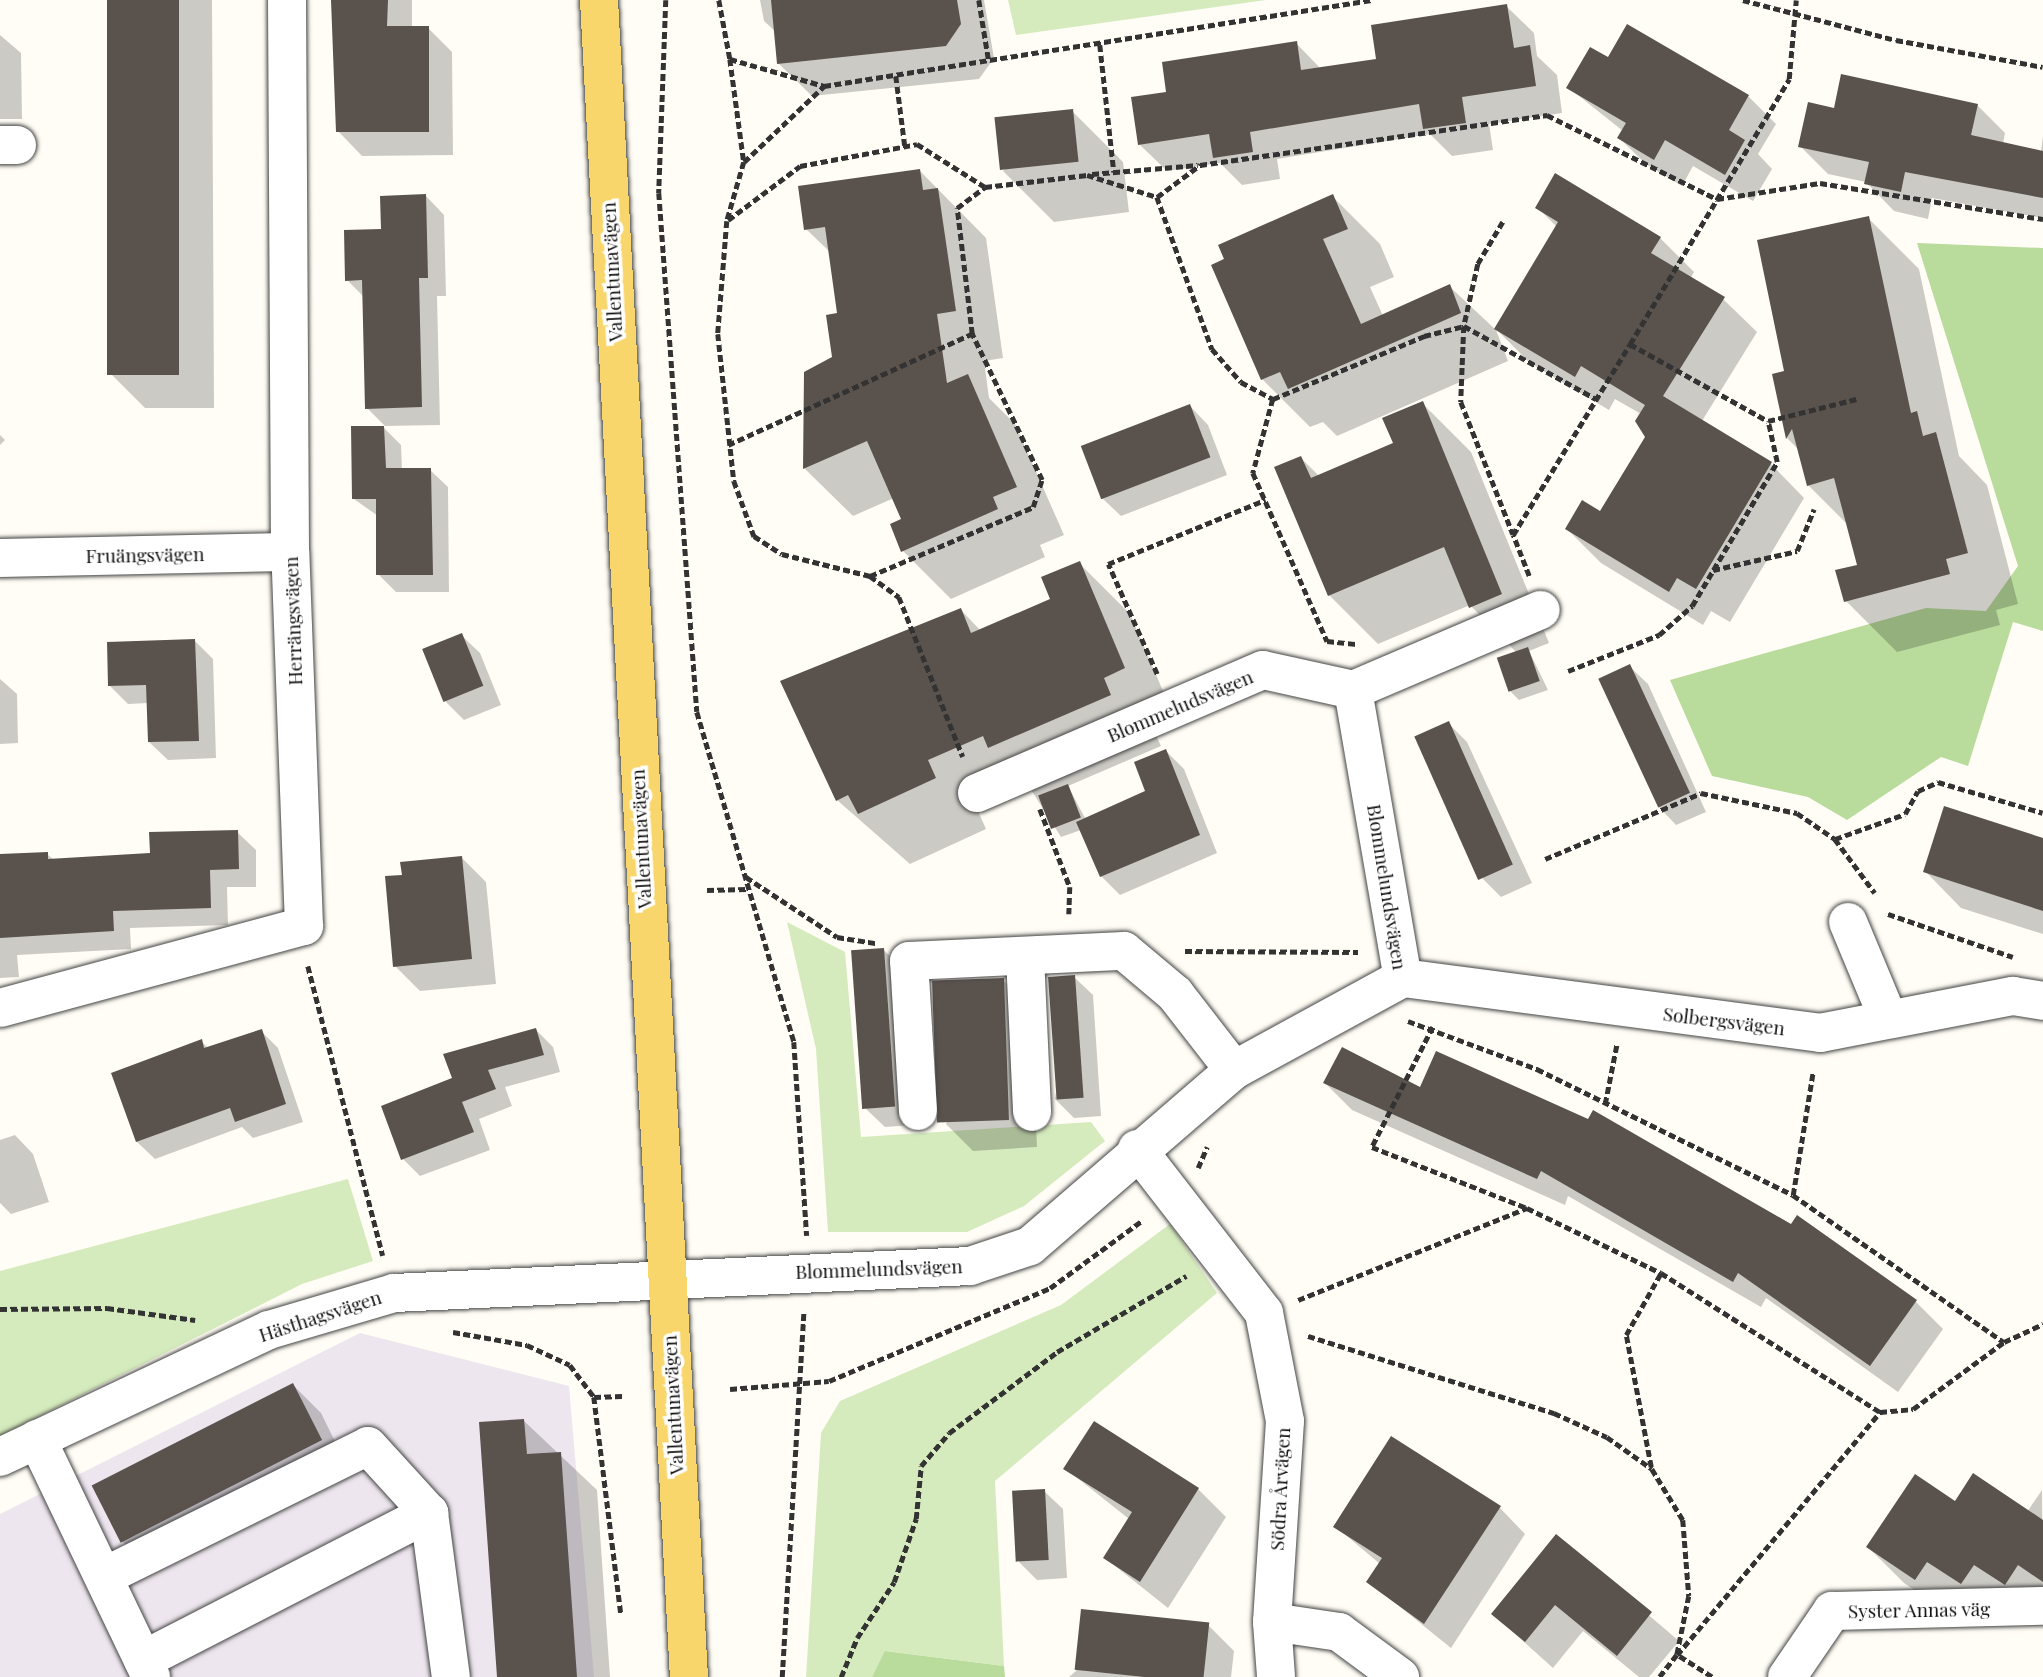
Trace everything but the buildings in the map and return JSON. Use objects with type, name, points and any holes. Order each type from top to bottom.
[{"type":"main road","name":"Vallentunavägen","points":[[599,0],[689,1677]]},
{"type":"street","name":"Herrängsvägen","points":[[287,0],[290,552],[304,926]]},
{"type":"street","name":"Fruängsvägen","points":[[0,558],[290,552]]},
{"type":"street","points":[[1353,690],[1541,610]]},
{"type":"street","name":"Blommeludsvägen","points":[[977,793],[1263,670],[1353,690]]},
{"type":"street","name":"Blommelundsvägen","points":[[666,1276],[970,1266],[1030,1246],[1137,1149],[1234,1070],[1401,965],[1353,690]]},
{"type":"street","points":[[1848,922],[1888,1018]]},
{"type":"street","points":[[0,1008],[304,926]]},
{"type":"street","points":[[918,1111],[909,961],[1124,951],[1175,994],[1234,1070]]},
{"type":"street","points":[[1024,956],[1032,1112]]},
{"type":"street","name":"Solbergsvägen","points":[[1401,965],[1444,985],[1820,1033],[1888,1018],[2028,999]]},
{"type":"street","name":"Södra Årvägen","points":[[1137,1149],[1215,1244],[1264,1313],[1285,1421],[1272,1622],[1276,1677]]},
{"type":"street","name":"Hästhagsvägen","points":[[0,1457],[269,1330],[394,1293],[666,1276]]},
{"type":"street","points":[[37,1439],[106,1576],[147,1669],[429,1513]]},
{"type":"street","points":[[106,1576],[369,1446],[429,1513],[451,1677]]},
{"type":"street","name":"Syster Annas väg","points":[[1787,1677],[1832,1611],[2043,1606]]},
{"type":"street","points":[[1272,1622],[1339,1632],[1400,1677]]},
{"type":"path","points":[[666,0],[659,193],[697,712],[794,1042],[807,1244]]},
{"type":"path","points":[[719,0],[744,162],[727,221],[718,334],[728,445],[754,537],[782,554],[870,576],[899,597],[977,793]]},
{"type":"path","points":[[979,0],[989,62]]},
{"type":"path","points":[[730,60],[824,86],[1101,45],[1371,0]]},
{"type":"path","points":[[1743,0],[1896,40],[2043,67]]},
{"type":"path","points":[[1513,535],[1789,79],[1796,0]]},
{"type":"path","points":[[1101,45],[1114,172]]},
{"type":"path","points":[[896,76],[905,146]]},
{"type":"path","points":[[744,162],[824,86]]},
{"type":"path","points":[[870,576],[1033,507],[1042,480],[972,334],[957,208],[985,187],[1200,165],[1547,116],[1717,199],[1820,183],[2043,219]]},
{"type":"path","points":[[727,221],[800,166],[917,144],[985,187]]},
{"type":"path","points":[[1157,197],[1200,165]]},
{"type":"path","points":[[1087,175],[1157,197]]},
{"type":"path","points":[[1157,197],[1212,349],[1241,382],[1273,400]]},
{"type":"path","points":[[1503,222],[1478,264],[1464,326],[1461,402],[1541,610]]},
{"type":"path","points":[[1273,400],[1424,336],[1464,326],[1596,399]]},
{"type":"path","points":[[728,445],[972,334]]},
{"type":"path","points":[[1630,344],[1768,421],[1856,399]]},
{"type":"path","points":[[1273,400],[1253,473],[1326,641],[1375,646],[1389,675]]},
{"type":"path","points":[[1568,671],[1659,635],[1692,606],[1777,462],[1768,421]]},
{"type":"path","points":[[1173,710],[1108,564],[1265,500]]},
{"type":"path","points":[[1712,570],[1797,551],[1814,509]]},
{"type":"path","points":[[1025,773],[1070,887]]},
{"type":"path","points":[[1835,839],[1905,814],[1918,791],[1938,782],[2043,813]]},
{"type":"path","points":[[1545,859],[1700,793],[1797,813],[1835,839],[1868,879],[1888,926]]},
{"type":"path","points":[[746,877],[837,937],[893,946],[909,961]]},
{"type":"path","points":[[707,890],[747,889]]},
{"type":"path","points":[[1884,913],[2013,953],[2028,999]]},
{"type":"path","points":[[304,926],[311,988],[394,1293]]},
{"type":"path","points":[[1124,951],[1401,965]]},
{"type":"path","points":[[1444,985],[1433,1028],[1372,1147],[1527,1208],[1661,1273],[1880,1412],[1913,1409],[2004,1342],[2043,1324]]},
{"type":"path","points":[[1605,1104],[1624,1008]]},
{"type":"path","points":[[1433,1028],[1605,1104],[1793,1195],[2004,1342]]},
{"type":"path","points":[[1793,1195],[1820,1033]]},
{"type":"path","points":[[1264,1313],[1527,1208]]},
{"type":"path","points":[[841,1677],[894,1582],[916,1519],[921,1466],[949,1433],[1057,1352],[1186,1277],[1215,1244]]},
{"type":"path","points":[[1661,1273],[1626,1335],[1652,1469],[1683,1520],[1689,1596],[1677,1655]]},
{"type":"path","points":[[0,1309],[107,1308],[201,1321]]},
{"type":"path","points":[[782,1677],[804,1311]]},
{"type":"path","points":[[1264,1313],[1333,1349],[1554,1413],[1607,1437],[1652,1469]]},
{"type":"path","points":[[444,1330],[527,1345],[559,1360],[594,1397],[621,1614]]},
{"type":"path","points":[[730,1389],[798,1384]]},
{"type":"path","points":[[594,1397],[622,1396]]},
{"type":"path","points":[[1660,1677],[1880,1412]]},
{"type":"path","points":[[1677,1655],[1712,1677]]},
{"type":"shaded area","points":[[360,1333],[569,1386],[594,1677],[0,1677],[0,1514]]},
{"type":"green space","points":[[1008,0],[1266,0],[1016,35]]},
{"type":"green space","points":[[1917,243],[2043,248],[2043,631],[2013,622],[1968,766],[1941,757],[1847,820],[1808,797],[1712,776],[1670,680],[1926,608],[1986,611],[2018,566]]},
{"type":"green space","points":[[787,922],[845,952],[861,1137],[1091,1122],[1105,1141],[1024,1206],[967,1232],[828,1232],[816,1049]]},
{"type":"green space","points":[[348,1179],[373,1261],[302,1284],[0,1436],[0,1271]]},
{"type":"green space","points":[[1170,1224],[1217,1293],[995,1481],[1004,1666],[886,1651],[872,1677],[806,1677],[821,1433],[840,1401],[1061,1305]]},
{"type":"green space","points":[[885,1651],[1004,1666],[1005,1677],[872,1677]]}]
